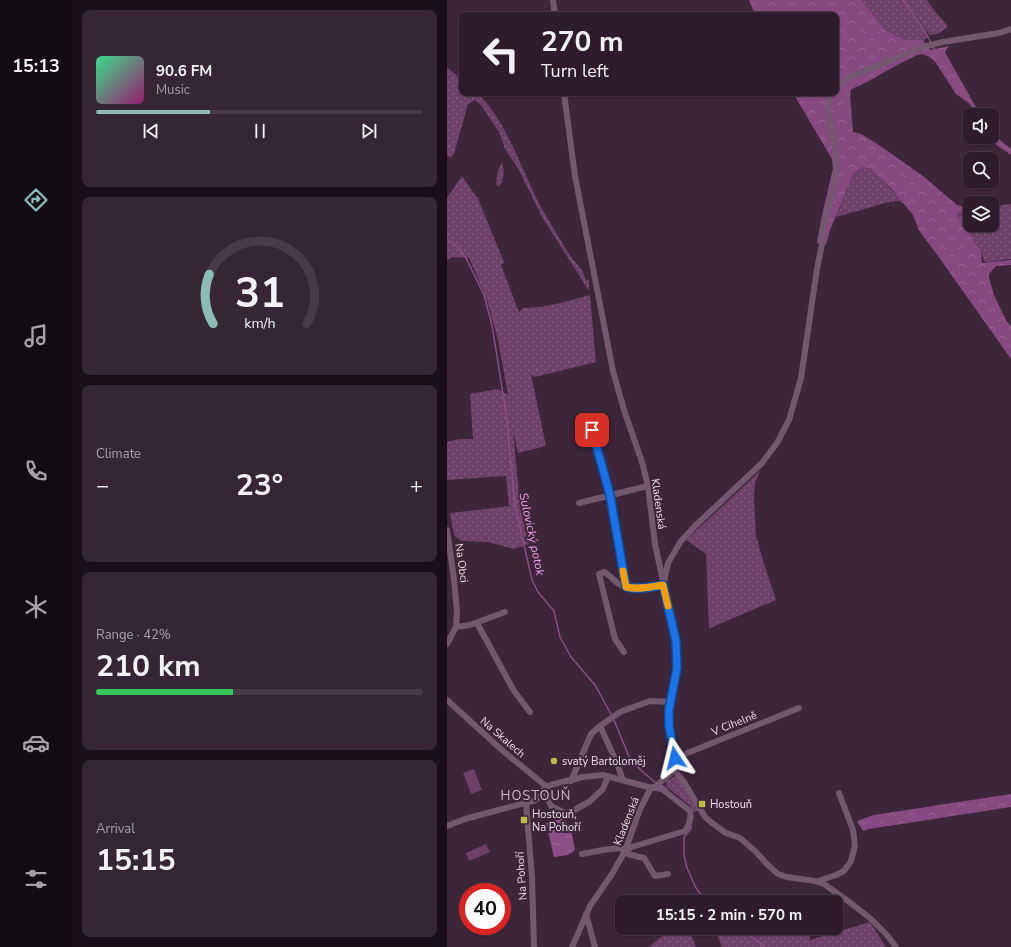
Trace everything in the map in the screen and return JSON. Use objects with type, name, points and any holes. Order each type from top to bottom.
[{"type":"street","points":[[553,0],[555,12]]},
{"type":"street","points":[[839,84],[852,76],[923,47],[943,42],[999,33],[1011,29]]},
{"type":"street","name":"Kladenská","points":[[565,96],[575,176],[613,371],[623,410],[642,462],[648,486],[655,544],[676,641],[677,668],[670,702],[669,726],[675,765],[669,775],[660,784],[651,788],[640,809],[625,851],[612,874],[590,906],[572,947]]},
{"type":"street","name":"Kladenská","points":[[663,585],[668,563],[681,541],[700,521],[762,463],[777,444],[789,420],[801,378],[822,244],[822,231],[836,176],[837,166],[835,146],[829,112],[830,96]]},
{"type":"street","points":[[592,430],[610,495],[626,587]]},
{"type":"street","points":[[579,503],[648,486]]},
{"type":"street","name":"Na Obci","points":[[447,530],[457,612],[456,627],[447,644]]},
{"type":"street","points":[[624,652],[615,639],[599,574],[604,572],[614,581],[626,587],[642,588],[663,585]]},
{"type":"street","points":[[456,627],[477,623],[505,612]]},
{"type":"street","points":[[477,623],[514,691],[530,712]]},
{"type":"street","name":"Na Skalech","points":[[447,700],[545,788]]},
{"type":"street","points":[[571,781],[591,734],[600,726],[620,712],[650,701],[670,702]]},
{"type":"street","name":"V Cihelně","points":[[675,758],[799,708]]},
{"type":"street","points":[[600,726],[623,780]]},
{"type":"street","points":[[673,769],[684,782],[705,817],[709,821],[725,833],[740,838],[778,874],[788,878],[818,881],[824,884],[871,919],[897,947]]},
{"type":"street","points":[[447,826],[465,819],[536,800],[545,788],[598,775],[608,776],[651,788],[662,789],[688,808],[691,817],[685,831],[632,847],[625,851]]},
{"type":"street","points":[[545,788],[551,806],[567,814],[589,802],[603,789],[608,776]]},
{"type":"street","points":[[818,881],[836,875],[844,870],[851,861],[855,846],[853,830],[839,793]]},
{"type":"street","name":"Na Pohoří","points":[[526,803],[532,877],[534,947]]},
{"type":"street","points":[[582,854],[621,848],[628,854],[644,858],[655,876],[668,874]]},
{"type":"street","points":[[586,914],[595,947]]},
{"type":"shaded area","points":[[862,0],[927,0],[947,27],[939,33],[930,35],[912,11],[929,37],[923,40],[905,40],[885,30]]},
{"type":"shaded area","points":[[447,67],[459,77],[459,96],[480,96],[503,127],[543,211],[587,281],[589,279],[589,291],[542,217],[519,170],[505,149],[499,132],[481,105],[475,100],[468,104],[454,154],[450,158],[447,155]]},
{"type":"shaded area","points":[[502,163],[503,175],[499,187],[496,184],[498,170]]},
{"type":"shaded area","points":[[862,167],[872,169],[905,204],[898,201],[889,202],[836,217],[853,175]]},
{"type":"shaded area","points":[[462,176],[478,199],[505,262],[501,265],[519,312],[523,308],[532,308],[565,302],[590,295],[596,362],[535,377],[531,374],[546,446],[518,453],[513,430],[519,494],[529,544],[514,549],[488,542],[461,541],[454,535],[450,513],[509,506],[506,476],[447,480],[447,442],[459,439],[473,439],[470,394],[498,389],[508,395],[498,340],[487,300],[469,258],[452,257],[447,260],[447,198]]},
{"type":"shaded area","points":[[1011,204],[1011,259],[986,262],[984,261],[978,247],[967,232],[999,232],[999,205]]},
{"type":"shaded area","points":[[963,210],[963,227],[957,214],[959,211]]},
{"type":"shaded area","points":[[760,471],[755,483],[754,499],[756,535],[776,600],[709,629],[706,554],[686,540]]},
{"type":"shaded area","points":[[474,769],[482,790],[471,794],[463,773]]},
{"type":"shaded area","points":[[676,776],[698,811],[694,812],[690,806],[666,786],[666,781]]},
{"type":"shaded area","points":[[486,844],[490,852],[469,861],[466,853]]},
{"type":"shaded area","points":[[870,922],[886,947],[722,947],[717,935],[809,935],[810,940],[827,935],[843,935],[843,930]]},
{"type":"shaded area","points":[[663,935],[691,935],[696,947],[649,947]]},
{"type":"green space","points":[[749,0],[862,0],[885,30],[905,40],[923,40],[930,50],[949,46],[945,52],[977,108],[972,108],[970,104],[956,94],[936,63],[930,57],[922,54],[897,65],[851,90],[853,132],[861,134],[876,143],[923,176],[957,205],[963,207],[963,210],[960,211],[957,215],[963,225],[963,232],[968,232],[981,251],[982,263],[1011,260],[1011,265],[996,266],[989,274],[989,278],[994,295],[1006,320],[1011,326],[1011,359],[918,229],[913,215],[890,187],[871,169],[862,167],[853,175],[830,230],[826,245],[817,243],[833,168],[832,159],[795,96],[839,96],[839,12],[754,12]]},
{"type":"green space","points":[[999,139],[1011,149],[1011,155],[995,144],[999,144]]},
{"type":"green space","points":[[1011,794],[1011,807],[863,831],[857,821],[874,815]]},
{"type":"water","points":[[563,818],[571,830],[575,850],[568,855],[554,857],[546,823]]},
{"type":"waterway","points":[[903,0],[925,31],[931,43]]},
{"type":"waterway","points":[[933,47],[974,108]]},
{"type":"waterway","points":[[999,141],[1011,152]]},
{"type":"waterway","name":"Sulovický potok","points":[[447,239],[458,247],[467,260],[484,295],[492,325],[506,413],[515,505],[532,580],[538,592],[554,611],[560,637],[571,657],[595,685],[612,716]]},
{"type":"waterway","name":"Sulovický potok","points":[[614,720],[630,759],[656,783]]},
{"type":"waterway","name":"Sulovický potok","points":[[660,784],[667,789]]},
{"type":"waterway","name":"Sulovický potok","points":[[691,826],[691,829],[684,837],[684,855],[687,868],[696,888],[701,895]]},
{"type":"waterway","name":"Sulovický potok","points":[[749,935],[765,947]]},
{"type":"slow traffic","points":[[623,571],[626,587],[642,588],[663,585],[668,606]]},
{"type":"place","name":"svatý Bartoloměj","points":[[554,761]]},
{"type":"place","name":"Hostouň","points":[[702,804]]},
{"type":"place","name":"Hostouň, Na Pohoří","points":[[524,820]]},
{"type":"district","name":"HOSTOUŇ","points":[[536,795]]},
{"type":"route","points":[[592,430],[610,495],[626,587],[642,588],[663,585],[676,641],[677,668],[669,710],[669,726],[675,758]]}]
